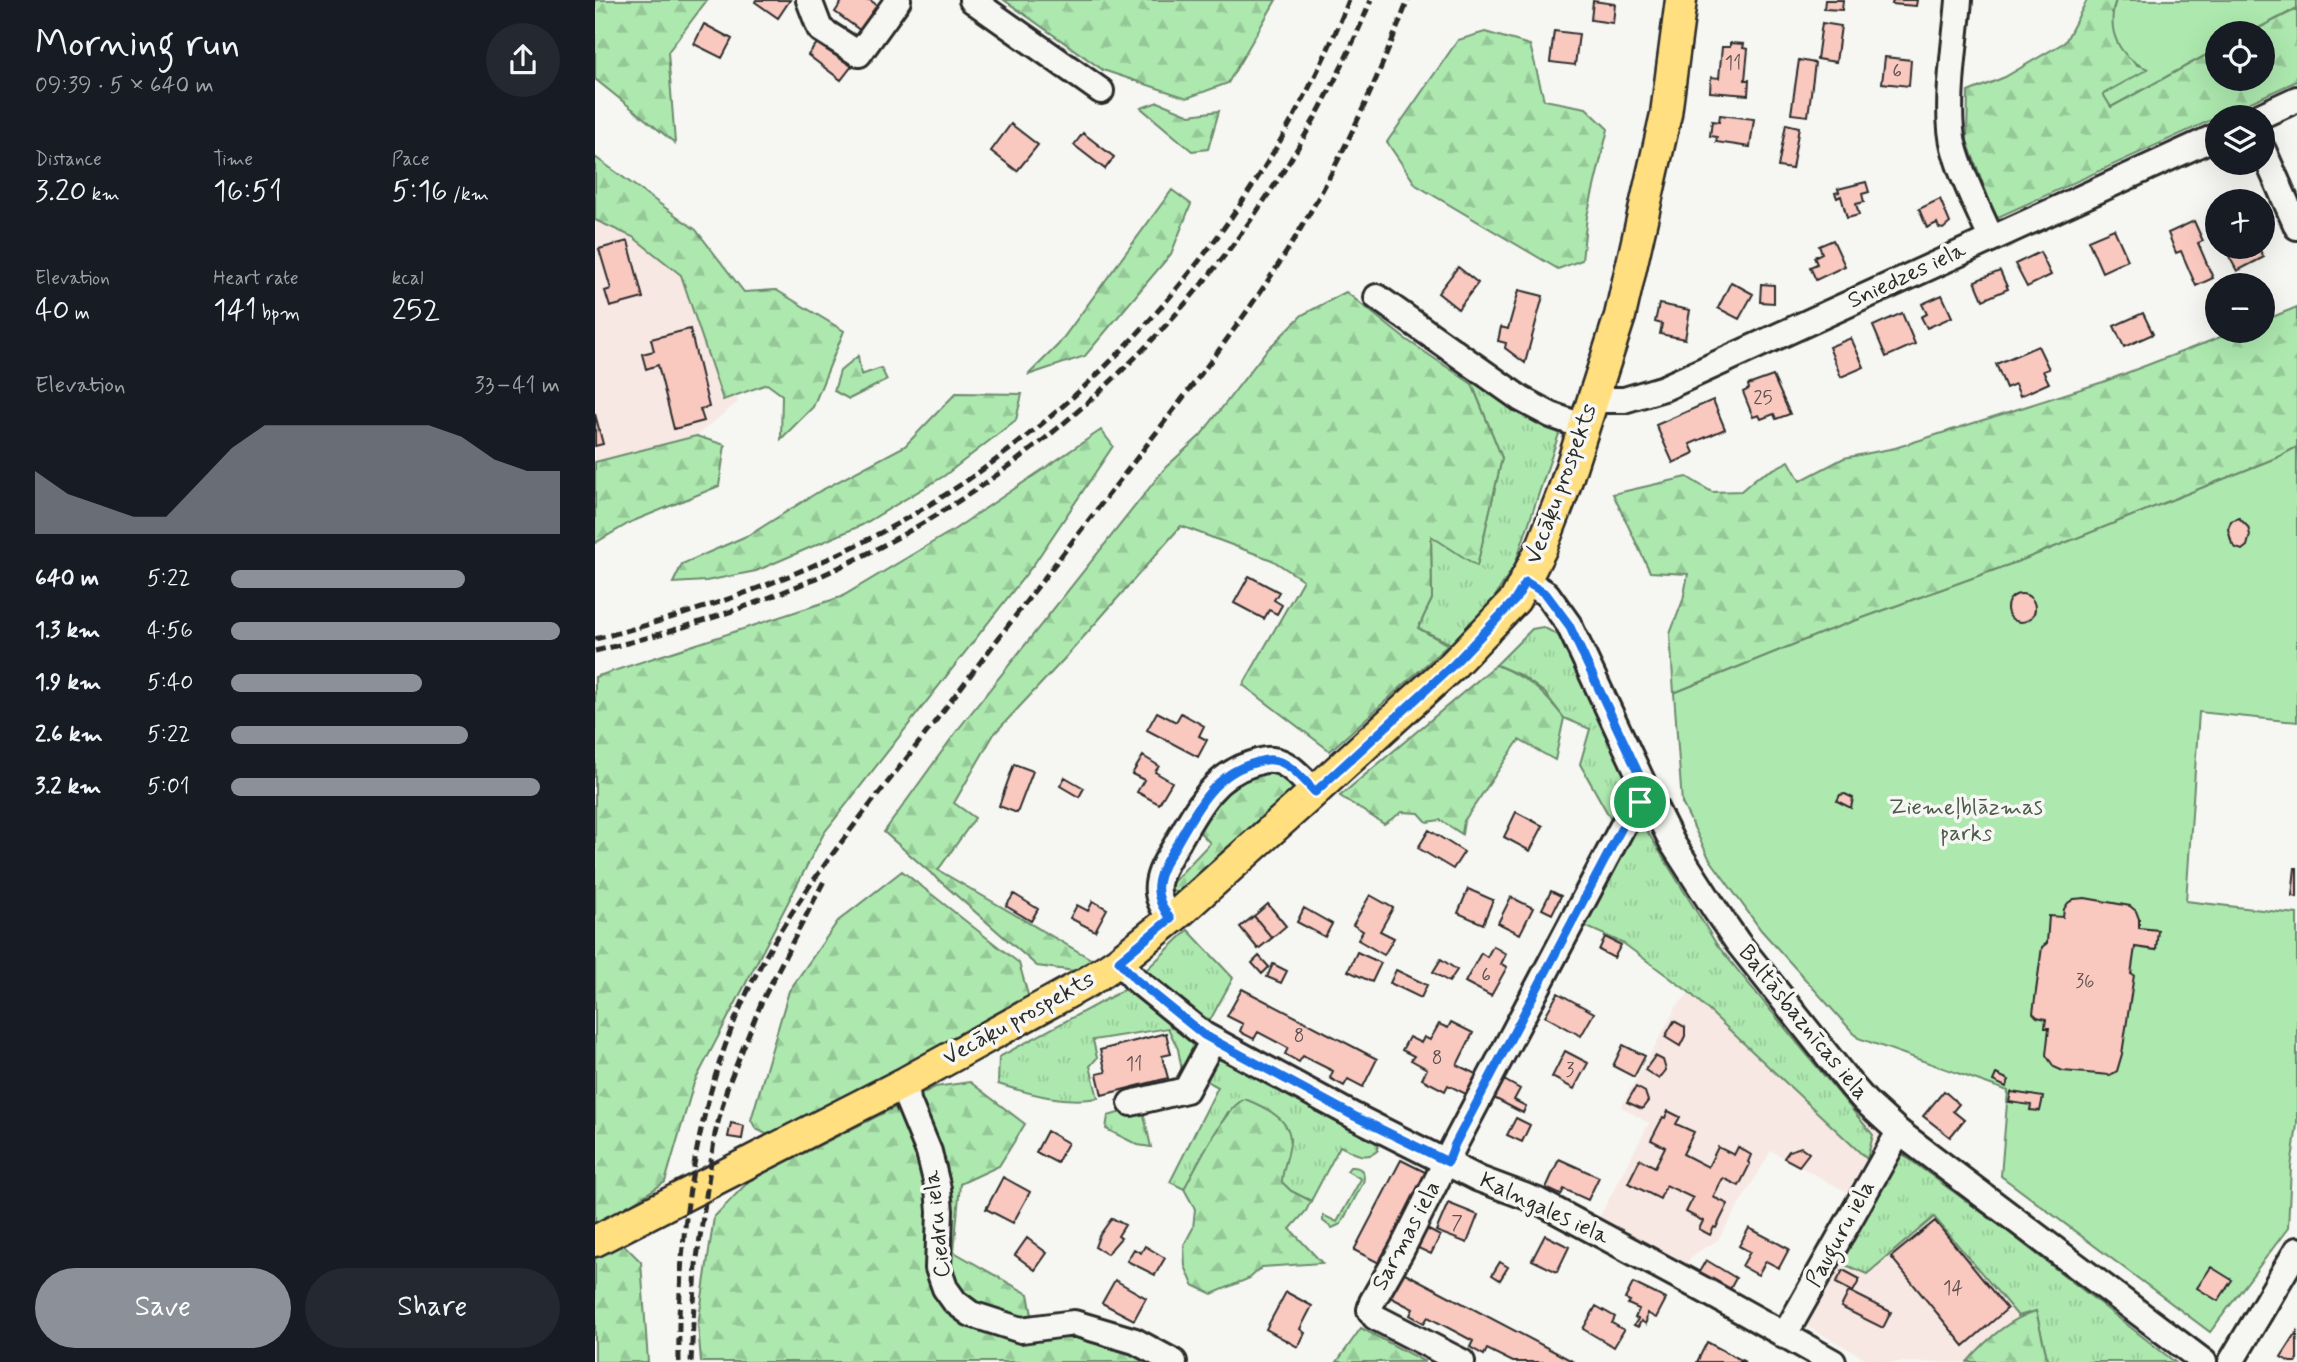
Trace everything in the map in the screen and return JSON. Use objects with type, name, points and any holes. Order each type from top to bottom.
[{"type":"main road","name":"Vecāķu prospekts","points":[[595,1241],[907,1082],[1089,981],[1119,961],[1315,792],[1453,665],[1515,600],[1526,582],[1562,495],[1620,316],[1666,114],[1681,0]]},
{"type":"street","points":[[809,0],[820,29],[859,54],[898,0]]},
{"type":"street","points":[[972,0],[1101,90]]},
{"type":"street","points":[[1959,0],[1950,115],[1953,145],[1963,176],[1991,238]]},
{"type":"street","points":[[2275,109],[2297,99]]},
{"type":"street","name":"Sniedzes iela","points":[[1589,413],[1664,388],[2205,141]]},
{"type":"street","points":[[2274,175],[2297,227]]},
{"type":"street","points":[[1377,297],[1521,399],[1552,415],[1589,413]]},
{"type":"street","name":"Baltāsbaznīcas iela","points":[[1526,582],[1546,594],[1569,625],[1673,844],[1738,943],[1851,1085],[1899,1132],[2204,1362]]},
{"type":"street","points":[[1170,919],[1160,903],[1158,886],[1162,869],[1200,802],[1213,788],[1245,765],[1273,760],[1291,768],[1315,792]]},
{"type":"street","name":"Sarmas iela","points":[[1462,1362],[1383,1322],[1370,1310],[1372,1301],[1448,1162],[1628,816],[1649,796]]},
{"type":"street","name":"Kalngales iela","points":[[1119,961],[1155,996],[1204,1035],[1354,1116],[1479,1179],[1538,1201],[1833,1362]]},
{"type":"street","points":[[1131,1103],[1186,1090],[1213,1040]]},
{"type":"street","name":"Ciedru iela","points":[[907,1082],[908,1101],[929,1152],[938,1189],[938,1268],[945,1288],[955,1302],[971,1314],[1021,1330],[1074,1323],[1135,1341],[1174,1362]]},
{"type":"street","name":"Pauguru iela","points":[[1784,1336],[1899,1132]]},
{"type":"street","points":[[2231,1362],[2297,1251]]},
{"type":"shaded area","points":[[595,220],[633,237],[681,275],[738,402],[696,436],[595,462]]},
{"type":"shaded area","points":[[1721,961],[1841,1102],[1881,1135],[1847,1192],[1771,1151],[1718,1240],[1696,1253],[1683,1266],[1597,1222],[1649,1123],[1621,1107],[1677,1006]]},
{"type":"shaded area","points":[[1902,1154],[2011,1234],[2175,1362],[1872,1362],[1803,1324]]},
{"type":"green space","points":[[595,0],[707,0],[668,52],[675,143],[595,79]]},
{"type":"green space","points":[[1004,0],[1276,0],[1228,83],[1187,98],[1103,70]]},
{"type":"green space","points":[[2087,0],[2116,0],[2112,12],[2137,65],[2149,68],[2111,107],[2205,56],[2205,91],[2275,91],[2273,21],[2297,9],[2297,81],[2244,105],[2205,105],[2205,123],[1996,218],[1967,141],[1968,92],[2005,77],[2065,42]]},
{"type":"green space","points":[[2116,0],[2297,0],[2297,8],[2272,21],[2205,21],[2205,56],[2111,107],[2103,94],[2148,69],[2129,58],[2117,42],[2113,11]]},
{"type":"green space","points":[[1485,32],[1530,45],[1544,100],[1586,108],[1608,129],[1587,216],[1582,260],[1558,269],[1416,185],[1387,142],[1458,40]]},
{"type":"green space","points":[[1158,102],[1190,115],[1219,111],[1208,149],[1192,151],[1141,108]]},
{"type":"green space","points":[[595,157],[696,230],[744,292],[776,290],[844,331],[813,407],[781,439],[782,395],[767,384],[723,400],[681,275],[633,237],[595,220]]},
{"type":"green space","points":[[1172,190],[1191,204],[1171,254],[1085,356],[1028,375],[1058,345]]},
{"type":"green space","points":[[1346,292],[1404,338],[1472,384],[1502,458],[1477,566],[1431,536],[1432,599],[1418,628],[1448,645],[1330,751],[1243,685],[1303,580],[1272,560],[1181,526],[994,734],[954,803],[975,818],[938,870],[1091,959],[1091,973],[1037,966],[884,832],[956,732],[1166,467],[1200,436],[1266,351],[1302,315]]},
{"type":"green space","points":[[2297,307],[2297,447],[2276,458],[2025,559],[1827,631],[1674,693],[1670,634],[1683,600],[1688,574],[1650,572],[1613,494],[1687,477],[1712,492],[1741,491],[1756,478],[1789,461],[1800,481],[1844,458],[1895,448],[2103,382],[2205,343],[2275,343],[2275,316]]},
{"type":"green space","points":[[858,356],[861,375],[881,368],[887,380],[849,399],[834,391],[840,371]]},
{"type":"green space","points":[[1477,381],[1561,428],[1515,564],[1486,611],[1451,644],[1418,628],[1432,599],[1431,535],[1477,565],[1502,458],[1472,384]]},
{"type":"green space","points":[[956,393],[1022,394],[1016,420],[944,476],[862,525],[756,571],[706,581],[673,583],[682,564],[751,534],[818,492],[905,446]]},
{"type":"green space","points":[[1101,430],[1113,446],[1034,564],[824,833],[694,1083],[665,1182],[602,1223],[641,1262],[648,1362],[595,1362],[595,677],[841,597],[955,529]]},
{"type":"green space","points":[[696,436],[725,445],[719,486],[631,522],[595,543],[595,462]]},
{"type":"green space","name":"Ziemeļblāzmas parks","points":[[2297,447],[2297,722],[2199,712],[2186,901],[2297,914],[2297,1125],[2291,1167],[2288,1228],[2210,1332],[2001,1176],[2008,1091],[1858,1038],[1761,930],[1709,858],[1682,803],[1674,693],[1827,631],[2025,559],[2276,458]]},
{"type":"green space","points":[[1543,627],[1558,635],[1625,769],[1627,790],[1613,823],[1580,764],[1590,729],[1564,718],[1545,693],[1520,675],[1496,665],[1532,629]]},
{"type":"green space","points":[[1496,665],[1534,686],[1564,718],[1555,760],[1519,740],[1464,821],[1462,834],[1440,820],[1427,822],[1419,813],[1402,812],[1384,824],[1340,796]]},
{"type":"green space","points":[[1281,768],[1300,786],[1179,894],[1168,887],[1210,843],[1196,828],[1226,783]]},
{"type":"green space","points":[[1639,818],[1717,945],[1873,1135],[1867,1159],[1689,992],[1623,943],[1578,923]]},
{"type":"green space","points":[[902,871],[1019,963],[1030,1002],[774,1138],[756,1129],[751,1120],[789,991],[838,921]]},
{"type":"green space","points":[[1188,930],[1233,978],[1208,1024],[1145,971]]},
{"type":"green space","points":[[1129,987],[1197,1043],[1183,1076],[1178,1049],[1168,1028],[1093,1040],[1097,1058],[1090,1066],[1098,1098],[1060,1099],[998,1084],[999,1057]]},
{"type":"green space","points":[[1220,1058],[1231,1059],[1378,1139],[1378,1150],[1364,1156],[1340,1146],[1311,1201],[1282,1183],[1282,1170],[1290,1139],[1228,1112],[1184,1189],[1170,1182],[1218,1087],[1198,1076]]},
{"type":"green space","points":[[970,1082],[1025,1124],[999,1166],[960,1184],[954,1252],[1028,1294],[1035,1331],[1086,1333],[1160,1362],[701,1362],[698,1325],[714,1217],[749,1181],[935,1087]]},
{"type":"green space","points":[[1245,1099],[1273,1113],[1285,1124],[1290,1143],[1282,1182],[1291,1191],[1311,1201],[1290,1229],[1322,1263],[1262,1267],[1250,1278],[1212,1294],[1193,1285],[1185,1266],[1184,1245],[1193,1228],[1195,1209],[1184,1189],[1220,1125],[1237,1104]]},
{"type":"green space","points":[[1142,1106],[1151,1147],[1138,1145],[1106,1129],[1108,1116]]},
{"type":"green space","points":[[1902,1154],[2011,1234],[2175,1362],[2048,1362],[2036,1311],[2018,1316],[1934,1217],[1867,1274],[1836,1261]]},
{"type":"green space","points":[[1350,1167],[1362,1170],[1363,1183],[1341,1224],[1332,1228],[1323,1221],[1323,1215],[1337,1222],[1361,1179],[1347,1171]]},
{"type":"green space","points":[[2036,1311],[2048,1362],[1967,1362],[1999,1331]]},
{"type":"green space","points":[[1361,1328],[1425,1362],[1337,1362]]},
{"type":"building","points":[[790,0],[778,18],[755,2]]},
{"type":"building","points":[[843,0],[870,0],[882,9],[864,33],[835,12]]},
{"type":"building","points":[[1825,0],[1843,0],[1842,10],[1824,9]]},
{"type":"building","points":[[1893,0],[1917,0],[1916,6],[1892,4]]},
{"type":"building","points":[[1593,1],[1615,4],[1613,23],[1591,20]]},
{"type":"building","points":[[1822,23],[1841,26],[1836,62],[1817,59]]},
{"type":"building","points":[[704,24],[732,39],[722,58],[694,44]]},
{"type":"building","points":[[1554,31],[1579,34],[1575,65],[1550,62]]},
{"type":"building","points":[[822,37],[855,62],[841,80],[808,55]]},
{"type":"building","points":[[1730,43],[1744,44],[1743,48],[1748,49],[1745,80],[1749,80],[1748,95],[1710,92],[1711,77],[1719,78],[1722,47],[1730,47]]},
{"type":"building","points":[[1885,57],[1911,60],[1909,86],[1882,83]]},
{"type":"building","points":[[1799,60],[1815,63],[1808,116],[1791,114]]},
{"type":"building","points":[[1720,115],[1754,119],[1750,147],[1716,142],[1717,137],[1710,136],[1712,121],[1719,122]]},
{"type":"building","points":[[1011,124],[1038,145],[1017,171],[991,151]]},
{"type":"building","points":[[1786,124],[1799,127],[1792,169],[1778,167]]},
{"type":"building","points":[[1083,133],[1114,157],[1105,169],[1074,145]]},
{"type":"building","points":[[1866,182],[1869,192],[1862,194],[1864,202],[1856,204],[1859,215],[1847,218],[1841,196],[1837,198],[1835,193],[1839,192],[1838,189]]},
{"type":"building","points":[[1940,199],[1950,223],[1943,229],[1939,228],[1937,223],[1927,228],[1919,209]]},
{"type":"building","points":[[2194,221],[2203,241],[2198,243],[2211,273],[2205,273],[2205,282],[2196,286],[2181,251],[2176,253],[2168,233]]},
{"type":"building","points":[[2114,229],[2128,260],[2102,272],[2088,240]]},
{"type":"building","points":[[1833,240],[1845,266],[1816,280],[1810,267],[1817,264],[1814,257],[1822,253],[1819,246]]},
{"type":"building","points":[[628,241],[643,298],[610,307],[605,291],[611,289],[599,249]]},
{"type":"building","points":[[2040,252],[2051,275],[2027,287],[2015,264]]},
{"type":"building","points":[[2230,259],[2260,259],[2237,271]]},
{"type":"building","points":[[1458,267],[1478,283],[1458,309],[1438,293]]},
{"type":"building","points":[[2000,271],[2008,289],[1983,300],[1975,281]]},
{"type":"building","points":[[1731,282],[1753,294],[1739,319],[1718,308]]},
{"type":"building","points":[[1761,284],[1774,285],[1774,303],[1760,302]]},
{"type":"building","points":[[1519,290],[1543,296],[1525,363],[1505,348],[1506,343],[1498,341],[1501,327],[1508,329]]},
{"type":"building","points":[[1942,295],[1952,317],[1927,328],[1921,317],[1927,314],[1922,304]]},
{"type":"building","points":[[1659,304],[1690,310],[1685,339],[1660,334],[1662,324],[1655,322]]},
{"type":"building","points":[[1902,313],[1915,344],[1886,357],[1873,326]]},
{"type":"building","points":[[2143,313],[2153,334],[2124,347],[2114,326]]},
{"type":"building","points":[[690,329],[709,407],[700,409],[704,421],[674,429],[658,365],[646,369],[642,354],[654,351],[651,339]]},
{"type":"building","points":[[1851,338],[1864,367],[1841,377],[1829,347]]},
{"type":"building","points":[[2038,346],[2049,369],[2043,371],[2049,383],[2020,396],[2015,384],[2006,388],[1996,364]]},
{"type":"building","points":[[1773,376],[1790,414],[1776,419],[1774,414],[1761,419],[1759,415],[1753,417],[1743,392],[1749,389],[1748,385]]},
{"type":"building","points":[[1713,400],[1725,429],[1690,444],[1694,453],[1673,463],[1656,425]]},
{"type":"building","points":[[595,414],[603,444],[595,446]]},
{"type":"building","points":[[2239,518],[2248,527],[2250,535],[2247,546],[2242,550],[2232,544],[2228,529],[2231,521]]},
{"type":"building","points":[[1249,576],[1279,592],[1274,600],[1282,605],[1277,614],[1269,610],[1264,619],[1234,603]]},
{"type":"building","points":[[2021,594],[2031,598],[2035,608],[2031,618],[2021,622],[2011,618],[2007,608],[2011,598]]},
{"type":"building","points":[[1157,712],[1176,722],[1181,713],[1204,726],[1199,736],[1207,740],[1198,757],[1147,730]]},
{"type":"building","points":[[1143,756],[1159,766],[1155,772],[1172,782],[1159,804],[1137,792],[1144,780],[1132,774]]},
{"type":"building","points":[[1014,764],[1033,771],[1017,813],[999,806]]},
{"type":"building","points":[[1065,777],[1084,788],[1079,797],[1060,786]]},
{"type":"building","points":[[1840,795],[1853,798],[1851,808],[1837,801]]},
{"type":"building","points":[[1516,812],[1543,826],[1530,851],[1504,837]]},
{"type":"building","points":[[1429,830],[1464,852],[1453,869],[1418,848]]},
{"type":"building","points":[[2297,868],[2297,897],[2292,896]]},
{"type":"building","points":[[1468,889],[1493,900],[1483,924],[1458,913]]},
{"type":"building","points":[[1551,891],[1561,896],[1552,914],[1542,909]]},
{"type":"building","points":[[1014,894],[1038,909],[1031,921],[1006,906]]},
{"type":"building","points":[[1370,895],[1393,908],[1380,931],[1394,938],[1384,955],[1358,940],[1363,931],[1353,925]]},
{"type":"building","points":[[1511,897],[1533,908],[1520,934],[1498,923]]},
{"type":"building","points":[[2085,898],[2130,906],[2136,911],[2139,928],[2158,930],[2156,950],[2135,947],[2131,974],[2134,975],[2122,1054],[2117,1071],[2110,1075],[2063,1071],[2054,1067],[2046,1055],[2049,1028],[2045,1028],[2046,1019],[2033,1013],[2042,947],[2047,943],[2049,916],[2063,917],[2068,903],[2074,899]]},
{"type":"building","points":[[1093,901],[1107,909],[1095,931],[1070,918],[1077,905],[1088,911]]},
{"type":"building","points":[[1268,904],[1286,926],[1272,938],[1254,916]]},
{"type":"building","points":[[1304,908],[1332,924],[1325,937],[1297,922]]},
{"type":"building","points":[[1254,916],[1272,938],[1258,949],[1240,927]]},
{"type":"building","points":[[1605,937],[1621,945],[1614,958],[1599,950]]},
{"type":"building","points":[[1493,946],[1506,954],[1501,964],[1507,967],[1491,996],[1465,982],[1481,953],[1487,957]]},
{"type":"building","points":[[1357,952],[1381,963],[1372,982],[1348,971]]},
{"type":"building","points":[[1259,956],[1269,967],[1262,974],[1252,963]]},
{"type":"building","points":[[1441,959],[1457,970],[1449,982],[1433,972]]},
{"type":"building","points":[[1273,964],[1287,971],[1281,983],[1267,977]]},
{"type":"building","points":[[1396,970],[1427,985],[1421,998],[1390,983]]},
{"type":"building","points":[[1242,989],[1377,1059],[1363,1087],[1348,1079],[1344,1086],[1330,1078],[1333,1071],[1303,1056],[1299,1062],[1285,1054],[1288,1048],[1258,1032],[1254,1039],[1242,1033],[1240,1031],[1243,1024],[1227,1016]]},
{"type":"building","points":[[1558,993],[1594,1013],[1581,1036],[1545,1016]]},
{"type":"building","points":[[1674,1021],[1685,1027],[1685,1036],[1680,1046],[1665,1037]]},
{"type":"building","points":[[1451,1022],[1473,1033],[1457,1065],[1478,1075],[1468,1095],[1448,1085],[1445,1091],[1422,1079],[1427,1069],[1411,1060],[1414,1056],[1402,1050],[1409,1037],[1421,1043],[1424,1037],[1430,1040],[1439,1024],[1448,1028]]},
{"type":"building","points":[[1166,1033],[1171,1054],[1162,1056],[1168,1078],[1102,1095],[1097,1074],[1106,1072],[1100,1050]]},
{"type":"building","points":[[1623,1045],[1645,1056],[1634,1077],[1613,1066]]},
{"type":"building","points":[[1565,1051],[1588,1063],[1574,1089],[1552,1077]]},
{"type":"building","points":[[1655,1056],[1663,1060],[1666,1070],[1659,1079],[1645,1070]]},
{"type":"building","points":[[1996,1074],[2009,1080],[2006,1087],[1993,1081]]},
{"type":"building","points":[[1504,1080],[1520,1089],[1514,1100],[1526,1106],[1523,1113],[1494,1098]]},
{"type":"building","points":[[1636,1087],[1645,1092],[1648,1101],[1642,1109],[1627,1102]]},
{"type":"building","points":[[1944,1091],[1959,1104],[1953,1111],[1964,1120],[1950,1137],[1923,1116]]},
{"type":"building","points":[[2011,1092],[2043,1097],[2040,1111],[2030,1110],[2031,1105],[2009,1102]]},
{"type":"building","points":[[1668,1111],[1680,1117],[1676,1124],[1694,1132],[1683,1154],[1708,1167],[1718,1147],[1734,1155],[1738,1147],[1751,1155],[1748,1162],[1750,1164],[1739,1186],[1723,1178],[1713,1197],[1728,1204],[1710,1235],[1699,1229],[1703,1221],[1686,1212],[1693,1198],[1666,1185],[1660,1199],[1628,1183],[1640,1159],[1655,1167],[1665,1147],[1651,1140]]},
{"type":"building","points":[[1516,1118],[1530,1125],[1522,1142],[1507,1135]]},
{"type":"building","points":[[731,1123],[744,1126],[742,1139],[728,1137]]},
{"type":"building","points":[[1047,1131],[1068,1143],[1057,1163],[1036,1152]]},
{"type":"building","points":[[1801,1147],[1809,1153],[1799,1166],[1784,1158],[1789,1151]]},
{"type":"building","points":[[1559,1159],[1599,1177],[1588,1200],[1564,1189],[1561,1195],[1546,1188]]},
{"type":"building","points":[[1401,1160],[1429,1174],[1381,1264],[1354,1250]]},
{"type":"building","points":[[1003,1177],[1030,1192],[1013,1223],[986,1209]]},
{"type":"building","points":[[1448,1203],[1478,1215],[1467,1243],[1436,1231]]},
{"type":"building","points":[[1112,1218],[1125,1225],[1118,1236],[1121,1238],[1107,1254],[1095,1247],[1099,1236]]},
{"type":"building","points":[[1935,1221],[2007,1309],[1964,1346],[1891,1257]]},
{"type":"building","points":[[1425,1228],[1440,1236],[1431,1254],[1416,1247]]},
{"type":"building","points":[[1749,1228],[1789,1249],[1779,1268],[1766,1261],[1758,1275],[1742,1266],[1750,1252],[1739,1246]]},
{"type":"building","points":[[1545,1235],[1569,1247],[1557,1272],[1532,1260]]},
{"type":"building","points":[[1027,1238],[1047,1253],[1035,1270],[1015,1255]]},
{"type":"building","points":[[1145,1246],[1165,1258],[1155,1275],[1127,1261],[1134,1249],[1141,1253]]},
{"type":"building","points":[[1706,1260],[1736,1278],[1729,1291],[1698,1274]]},
{"type":"building","points":[[1500,1262],[1508,1267],[1500,1280],[1492,1275]]},
{"type":"building","points":[[2211,1267],[2232,1280],[2218,1301],[2197,1288]]},
{"type":"building","points":[[1843,1270],[1860,1279],[1853,1292],[1836,1283]]},
{"type":"building","points":[[1403,1272],[1574,1362],[1513,1362],[1487,1349],[1484,1355],[1470,1347],[1473,1341],[1428,1317],[1424,1323],[1410,1315],[1413,1309],[1390,1297]]},
{"type":"building","points":[[1115,1280],[1146,1298],[1134,1320],[1102,1303]]},
{"type":"building","points":[[1633,1283],[1666,1299],[1656,1318],[1647,1313],[1646,1324],[1641,1321],[1638,1327],[1634,1325],[1639,1309],[1628,1304],[1630,1301],[1625,1299]]},
{"type":"building","points":[[1849,1291],[1891,1312],[1883,1328],[1841,1307]]},
{"type":"building","points":[[1286,1292],[1312,1306],[1300,1329],[1305,1333],[1298,1347],[1266,1329]]},
{"type":"building","points":[[1596,1306],[1615,1317],[1612,1323],[1624,1330],[1614,1347],[1583,1329]]},
{"type":"building","points":[[2297,1332],[2297,1362],[2290,1362],[2281,1357]]},
{"type":"building","points":[[1707,1342],[1745,1362],[1697,1362]]},
{"type":"railway","points":[[595,639],[716,603],[834,556],[920,511],[1000,457],[1075,395],[1144,327],[1206,252],[1261,172],[1309,88],[1349,0]]},
{"type":"railway","points":[[595,651],[720,615],[781,593],[840,567],[928,520],[1011,465],[1088,402],[1159,333],[1223,257],[1280,176],[1330,90],[1371,0]]},
{"type":"railway","points":[[679,1362],[681,1275],[690,1188],[698,1145],[720,1060],[754,979],[800,900],[826,863],[1187,393],[1272,274],[1309,214],[1341,154],[1370,93],[1408,0]]},
{"type":"railway","points":[[691,1362],[696,1265],[715,1134],[727,1088],[762,1001],[825,879]]},
{"type":"route","points":[[1526,582],[1546,594],[1556,604],[1569,625],[1649,796],[1640,802],[1628,816],[1598,871],[1448,1162],[1354,1116],[1204,1035],[1135,979],[1119,961],[1170,919],[1160,903],[1158,886],[1162,869],[1200,802],[1213,788],[1245,765],[1273,760],[1291,768],[1315,792],[1453,665],[1515,600],[1526,582]]}]
